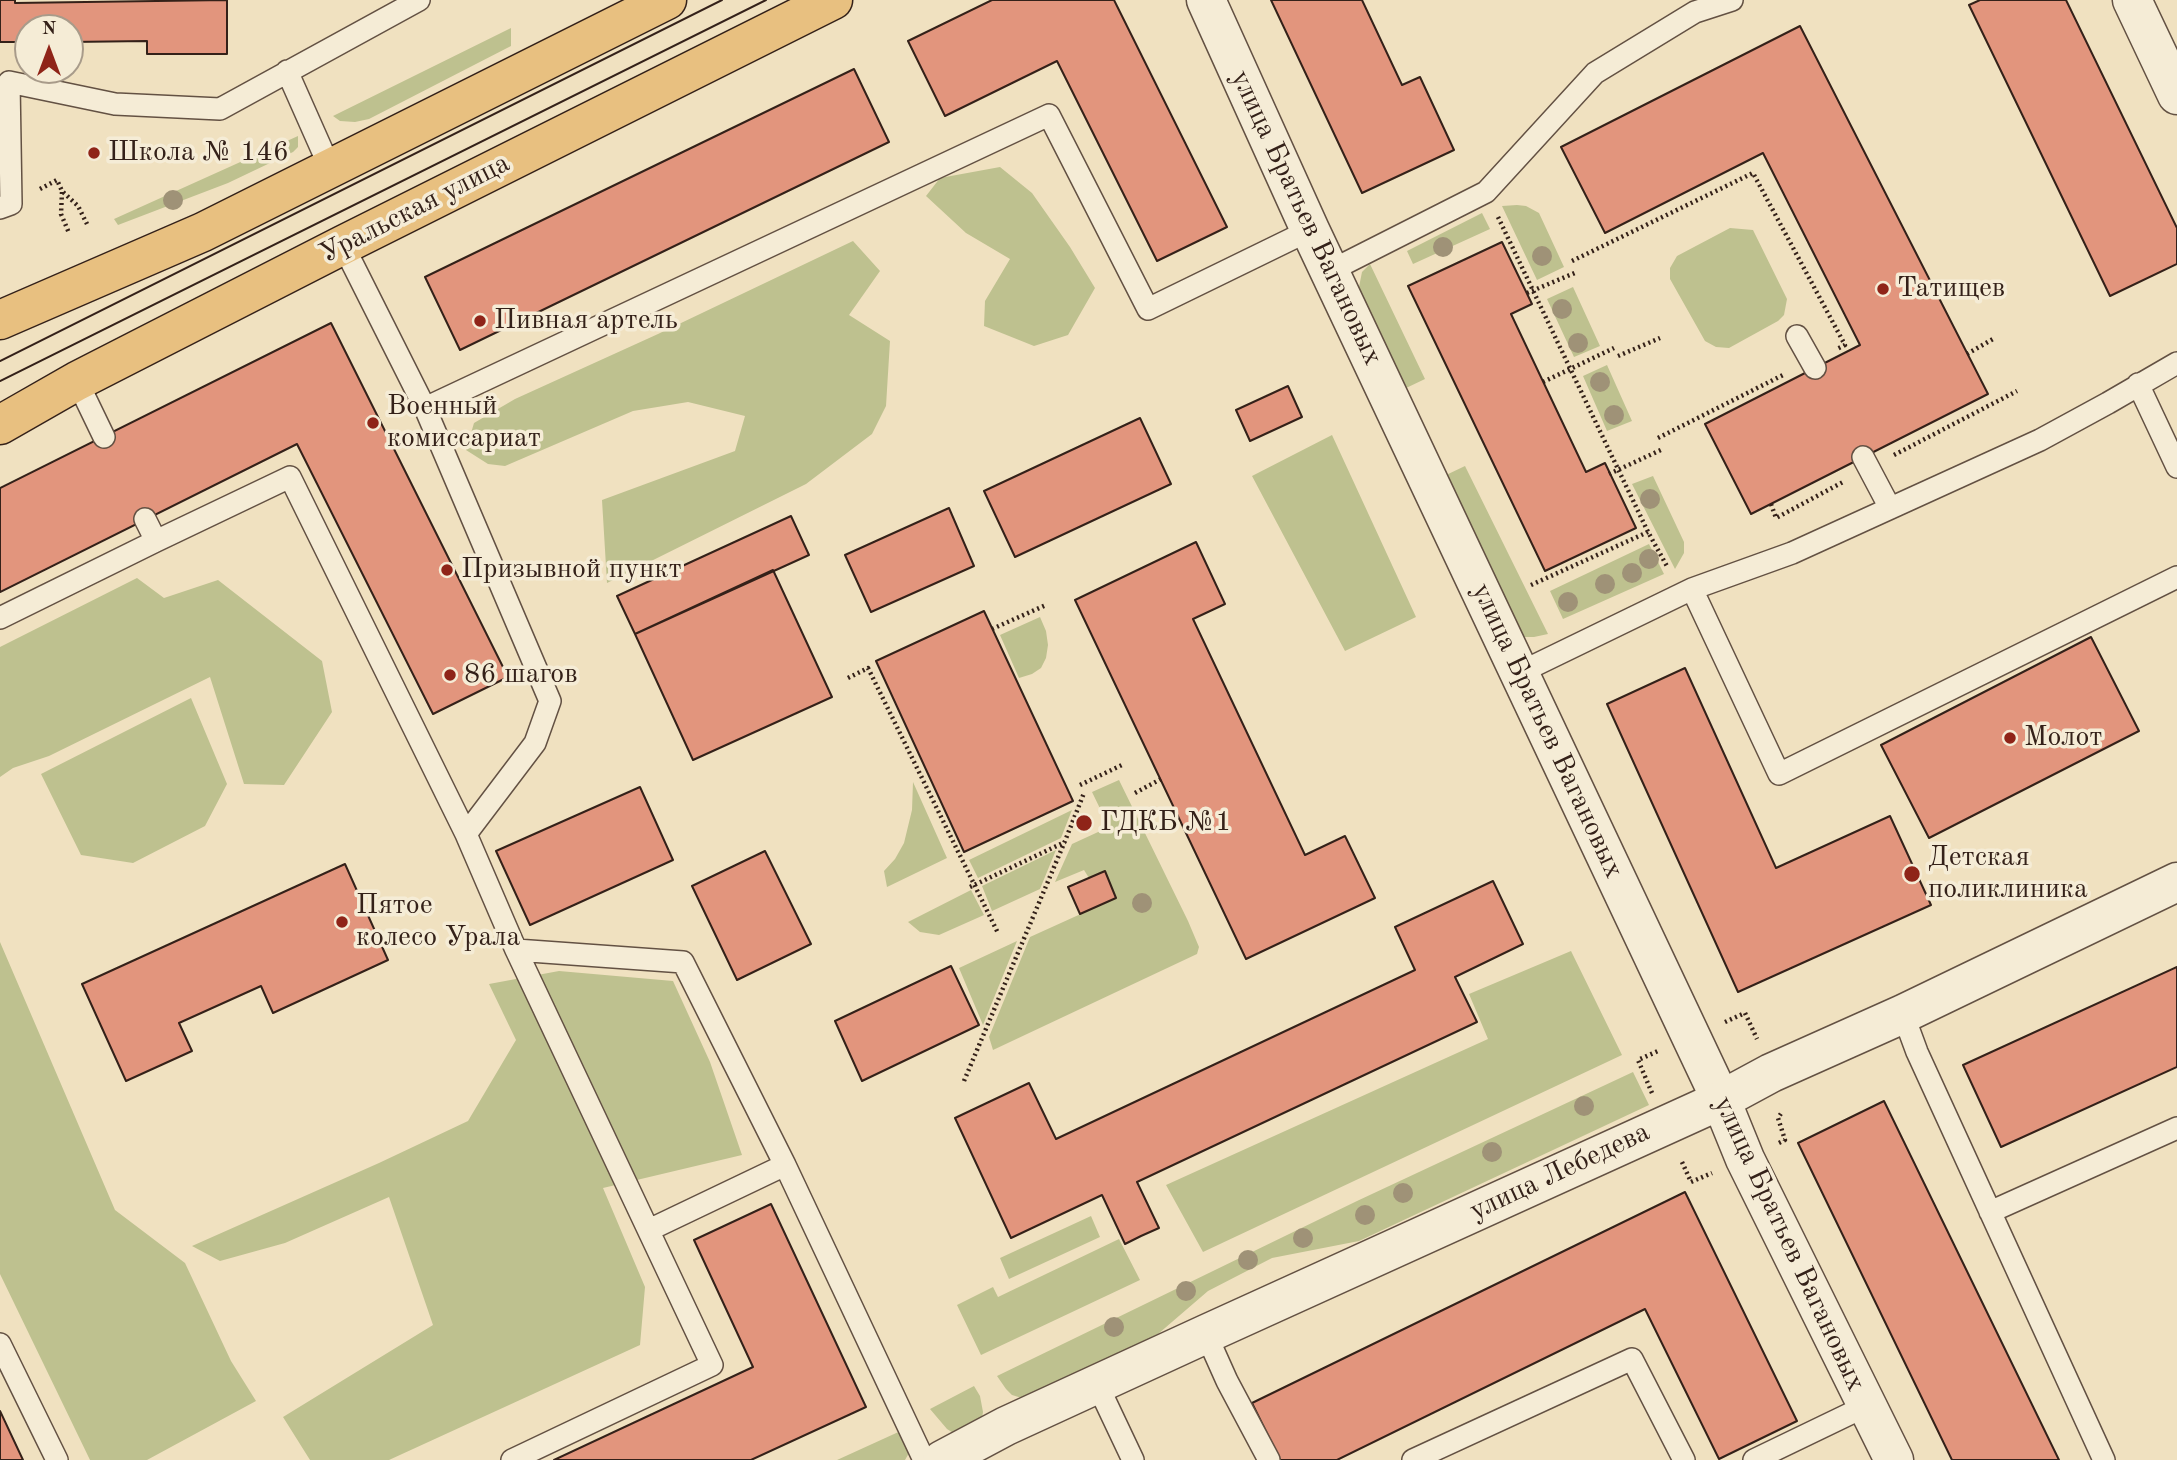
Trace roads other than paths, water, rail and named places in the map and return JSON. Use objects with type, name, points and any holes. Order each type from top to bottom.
[{"type":"main road","points":[[0,320],[203,232],[667,0]]},
{"type":"main road","name":"Уральская улица","points":[[0,425],[77,381],[342,245],[833,0]]},
{"type":"street","name":"улица Братьев Вагановых","points":[[1206,0],[1310,230],[1721,1100],[1745,1158],[1894,1460]]},
{"type":"street","points":[[2132,0],[2177,95]]},
{"type":"street","name":"улица Лебедева","points":[[942,1460],[1006,1426],[1721,1100],[1771,1073],[1903,1014],[2177,882]]},
{"type":"lane","points":[[0,208],[11,204],[9,82],[116,104],[220,109],[419,0]]},
{"type":"lane","points":[[1330,271],[1486,192],[1595,73],[1695,12],[1732,0]]},
{"type":"lane","points":[[287,71],[330,168]]},
{"type":"lane","points":[[425,408],[1049,114],[1148,309],[1310,230]]},
{"type":"lane","points":[[342,245],[425,408],[550,701],[535,743],[466,834]]},
{"type":"lane","points":[[1797,336],[1813,365]]},
{"type":"lane","points":[[1519,673],[1686,591],[1792,553],[2040,440],[2177,363]]},
{"type":"lane","points":[[77,381],[104,437]]},
{"type":"lane","points":[[2138,384],[2177,467]]},
{"type":"lane","points":[[1863,457],[1890,508]]},
{"type":"lane","points":[[0,618],[290,477],[466,834],[516,950],[712,1365],[512,1460]]},
{"type":"lane","points":[[145,519],[156,541]]},
{"type":"lane","points":[[1686,591],[1779,774],[2177,577]]},
{"type":"lane","points":[[516,950],[683,962],[785,1165],[924,1460]]},
{"type":"lane","points":[[1903,1014],[1917,1052],[2104,1460]]},
{"type":"lane","points":[[1990,1212],[2177,1128]]},
{"type":"lane","points":[[649,1230],[785,1165]]},
{"type":"lane","points":[[1206,1334],[1227,1381],[1269,1460]]},
{"type":"lane","points":[[0,1344],[57,1460]]},
{"type":"lane","points":[[1413,1460],[1632,1359],[1684,1460]]},
{"type":"lane","points":[[1098,1386],[1133,1460]]},
{"type":"lane","points":[[1760,1459],[1866,1406]]},
{"type":"tram line","points":[[0,361],[722,0]]},
{"type":"tram line","points":[[0,381],[766,0]]},
{"type":"place","name":"Школа № 146","points":[[94,153]]},
{"type":"place","name":"Татищев","points":[[1883,289]]},
{"type":"place","name":"Пивная артель","points":[[480,321]]},
{"type":"place","name":"Военный комиссариат","points":[[373,423]]},
{"type":"place","name":"Призывной пункт","points":[[447,570]]},
{"type":"place","name":"86 шагов","points":[[450,675]]},
{"type":"place","name":"Молот","points":[[2010,738]]},
{"type":"place","name":"ГДКБ №1","points":[[1084,823]]},
{"type":"place","name":"Детская поликлиника","points":[[1912,874]]},
{"type":"place","name":"Пятое колесо Урала","points":[[342,922]]}]
